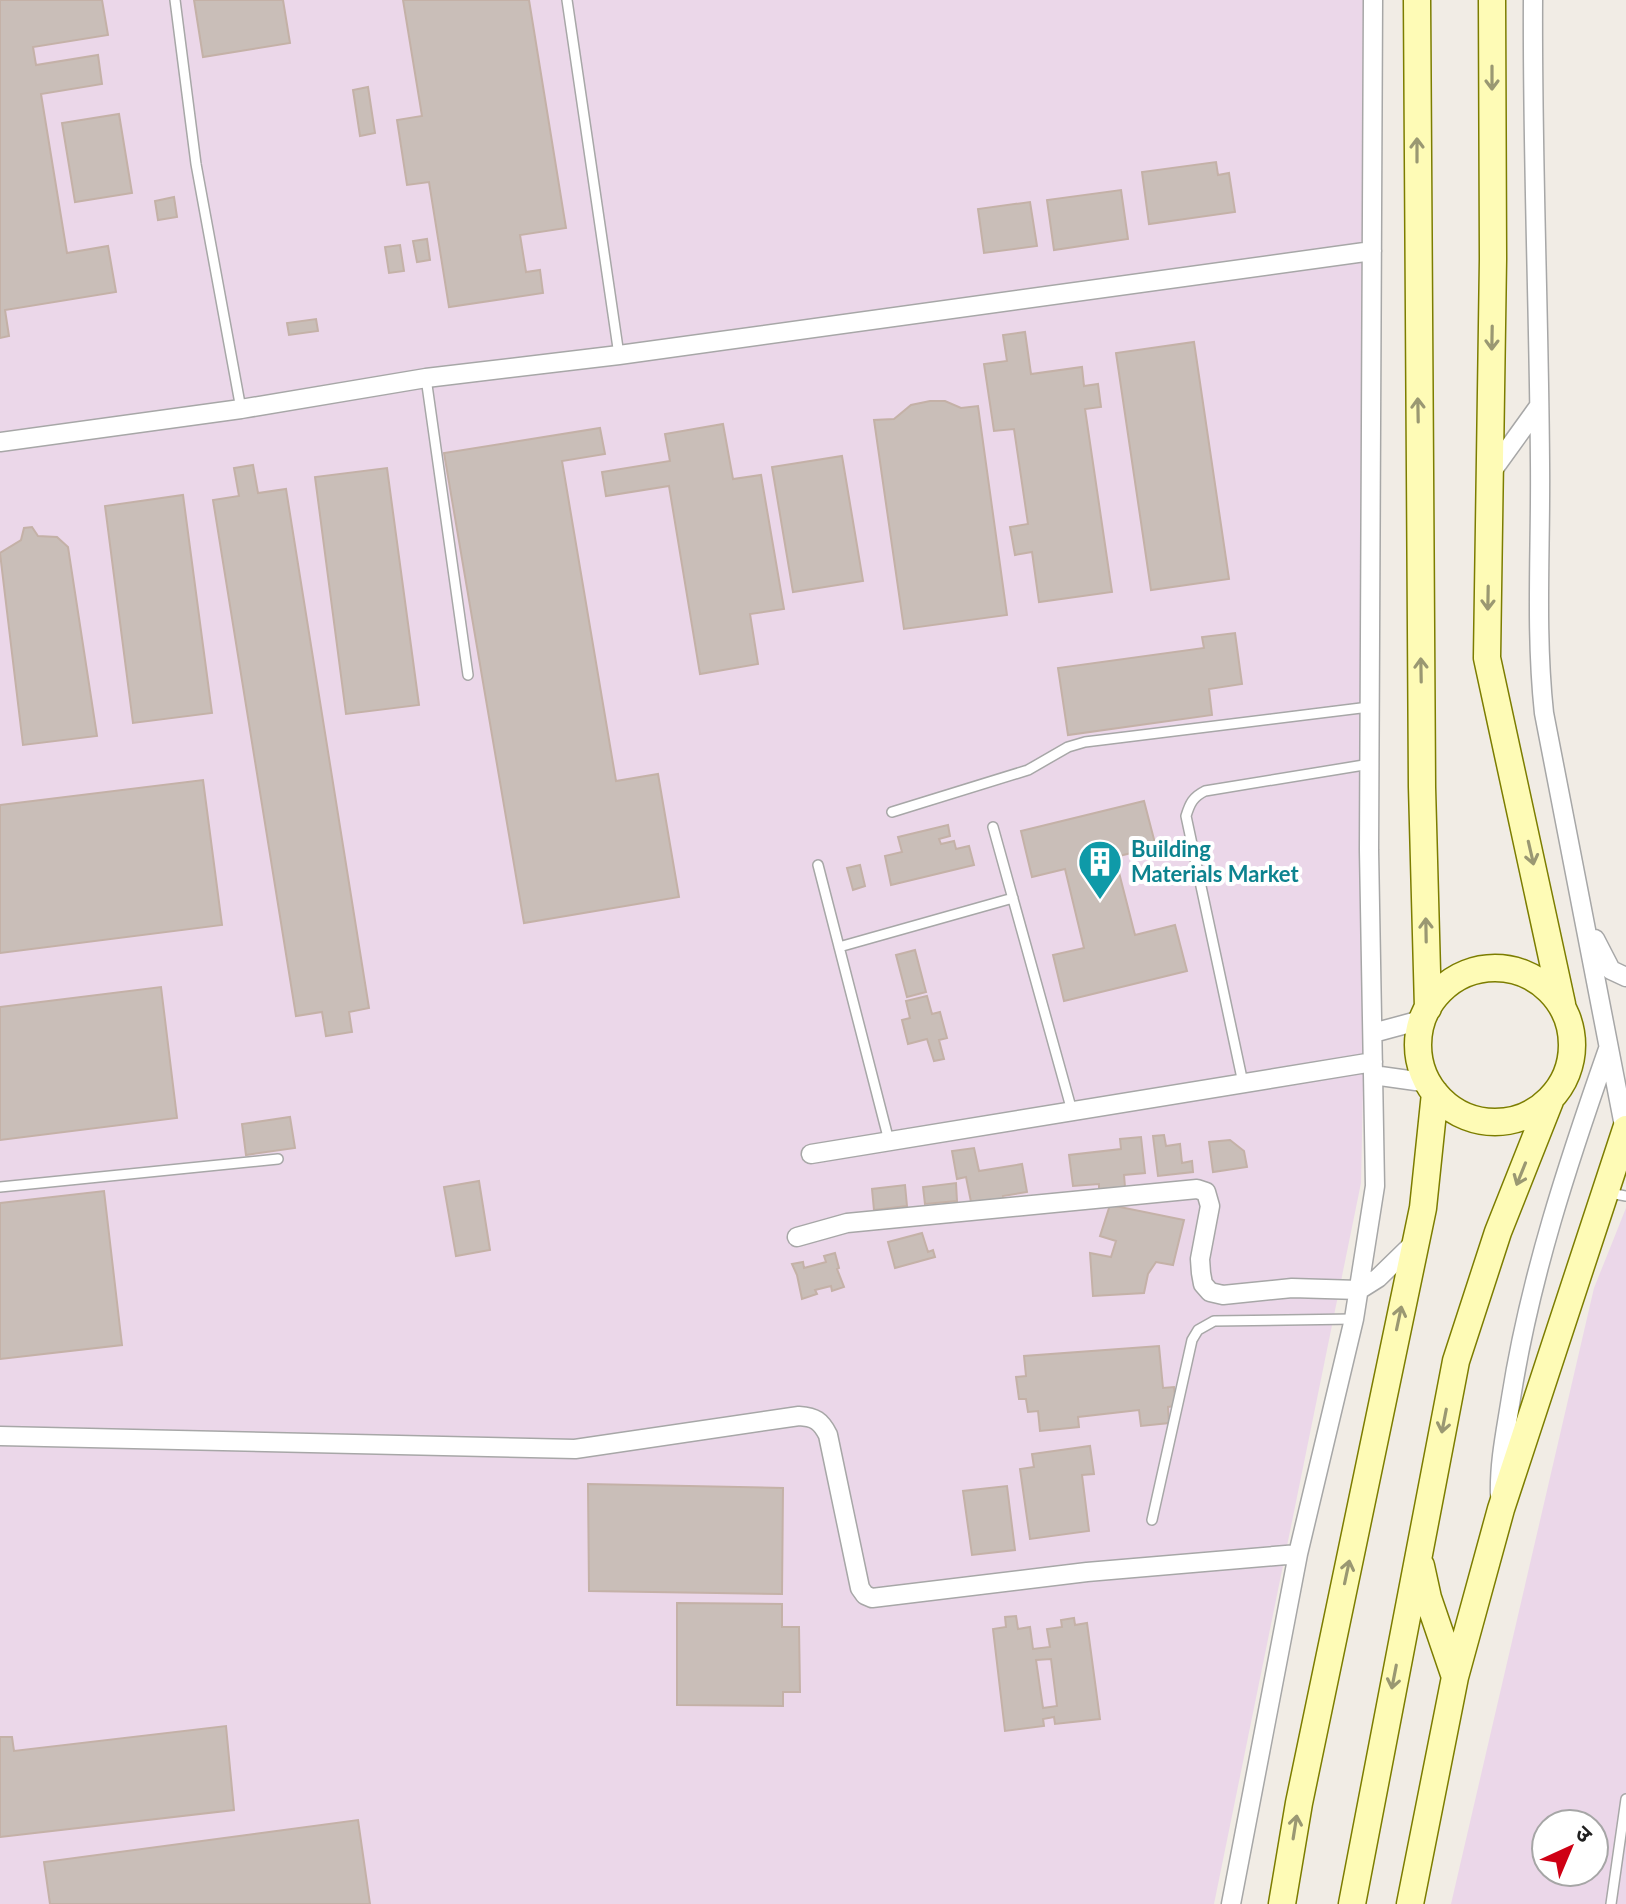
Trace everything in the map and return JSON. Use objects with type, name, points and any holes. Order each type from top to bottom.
[{"type":"main road","points":[[1417,0],[1424,1014],[1418,1054],[1432,1088],[1459,1113],[1491,1123],[1532,1114],[1550,1101],[1562,1087],[1574,1042],[1562,1004],[1487,658],[1493,259],[1492,0]]},
{"type":"main road","points":[[1424,1014],[1435,995],[1454,978],[1491,966],[1527,973],[1562,1004]]},
{"type":"main road","points":[[1282,1904],[1299,1803],[1423,1208],[1432,1088]]},
{"type":"main road","points":[[1352,1904],[1456,1361],[1498,1232],[1550,1101]]},
{"type":"main road","points":[[1410,1904],[1455,1677],[1501,1509],[1616,1194],[1626,1130]]},
{"type":"main road","points":[[1418,1553],[1428,1598],[1455,1677]]},
{"type":"street","points":[[1231,1904],[1298,1554],[1354,1319],[1375,1186],[1370,764],[1373,0]]},
{"type":"street","points":[[1533,0],[1540,673],[1544,713],[1626,1130]]},
{"type":"street","points":[[0,442],[241,409],[426,378],[619,355],[1372,251]]},
{"type":"street","points":[[1490,474],[1539,406]]},
{"type":"street","points":[[1585,919],[1611,970],[1626,977]]},
{"type":"street","points":[[1373,1033],[1424,1014]]},
{"type":"street","points":[[1501,1509],[1499,1473],[1538,1264],[1569,1161],[1608,1049]]},
{"type":"street","points":[[811,1154],[1243,1083],[1373,1069],[1432,1088]]},
{"type":"street","points":[[797,1237],[847,1223],[1197,1189],[1206,1192],[1210,1206],[1200,1259],[1203,1284],[1210,1292],[1223,1295],[1292,1288],[1359,1290],[1378,1278],[1415,1242]]},
{"type":"street","points":[[0,1436],[575,1449],[799,1416],[813,1417],[822,1423],[828,1435],[860,1588],[872,1598],[1087,1572],[1298,1554]]},
{"type":"lane","points":[[175,0],[196,164],[241,409]]},
{"type":"lane","points":[[567,0],[619,355]]},
{"type":"lane","points":[[426,378],[468,675]]},
{"type":"lane","points":[[892,812],[1028,770],[1068,747],[1085,742],[1370,707]]},
{"type":"lane","points":[[1243,1083],[1186,816],[1189,805],[1194,797],[1205,791],[1370,764]]},
{"type":"lane","points":[[993,827],[1072,1111]]},
{"type":"lane","points":[[818,865],[889,1141]]},
{"type":"lane","points":[[839,947],[1013,898]]},
{"type":"lane","points":[[0,1187],[278,1159]]},
{"type":"lane","points":[[1152,1520],[1192,1340],[1205,1323],[1354,1319]]},
{"type":"lane","points":[[1611,1904],[1626,1799]]},
{"type":"shaded area","points":[[0,0],[1374,0],[1377,438],[1361,1183],[1214,1904],[0,1904]]},
{"type":"shaded area","points":[[1626,1208],[1626,1904],[1451,1904],[1594,1288]]},
{"type":"building","points":[[0,0],[102,0],[108,35],[33,47],[36,65],[98,55],[102,84],[41,94],[67,253],[108,246],[116,292],[5,310],[9,336],[0,338]]},
{"type":"building","points":[[194,0],[283,0],[290,43],[203,57]]},
{"type":"building","points":[[403,0],[529,0],[566,228],[520,235],[526,272],[540,270],[543,293],[449,307],[429,182],[407,185],[397,120],[422,116]]},
{"type":"building","points":[[368,87],[375,133],[360,136],[353,90]]},
{"type":"building","points":[[119,114],[132,193],[75,202],[62,123]]},
{"type":"building","points":[[1216,162],[1218,175],[1229,173],[1235,212],[1149,224],[1142,172]]},
{"type":"building","points":[[1121,190],[1128,239],[1054,250],[1047,200]]},
{"type":"building","points":[[174,197],[177,217],[158,220],[155,201]]},
{"type":"building","points":[[1030,202],[1037,246],[984,253],[978,209]]},
{"type":"building","points":[[427,239],[430,260],[417,262],[413,241]]},
{"type":"building","points":[[400,245],[404,271],[389,273],[385,247]]},
{"type":"building","points":[[316,319],[318,331],[289,335],[287,323]]},
{"type":"building","points":[[1025,332],[1031,374],[1082,367],[1084,386],[1098,384],[1101,407],[1085,409],[1112,592],[1039,602],[1032,552],[1015,555],[1010,527],[1028,524],[1014,429],[994,431],[984,364],[1007,361],[1003,335]]},
{"type":"building","points":[[1194,342],[1229,579],[1151,590],[1116,353]]},
{"type":"building","points":[[945,401],[961,408],[978,406],[1007,615],[904,629],[874,420],[894,419],[911,405]]},
{"type":"building","points":[[723,424],[733,479],[761,475],[784,609],[750,614],[758,664],[700,674],[669,486],[606,496],[602,472],[670,461],[665,434]]},
{"type":"building","points":[[600,428],[605,454],[562,461],[616,781],[658,774],[679,897],[524,923],[444,453]]},
{"type":"building","points":[[842,456],[863,581],[793,592],[772,467]]},
{"type":"building","points":[[253,465],[258,493],[286,489],[369,1008],[349,1012],[352,1032],[326,1036],[322,1012],[296,1016],[213,500],[239,496],[234,468]]},
{"type":"building","points":[[387,468],[419,705],[346,714],[315,477]]},
{"type":"building","points":[[183,495],[212,713],[133,723],[105,506]]},
{"type":"building","points":[[32,527],[38,536],[57,537],[68,547],[97,736],[23,745],[0,553],[21,540],[24,528]]},
{"type":"building","points":[[1235,633],[1242,684],[1209,689],[1212,715],[1068,735],[1058,668],[1204,648],[1202,637]]},
{"type":"building","points":[[203,780],[222,925],[0,953],[0,805]]},
{"type":"building","name":"Building Materials Market","points":[[1144,801],[1156,847],[1115,857],[1135,935],[1175,925],[1187,971],[1064,1001],[1053,955],[1084,948],[1065,869],[1032,877],[1021,831]]},
{"type":"building","points":[[948,825],[950,836],[939,839],[941,844],[954,841],[956,849],[969,846],[974,865],[891,885],[885,856],[902,852],[898,837]]},
{"type":"building","points":[[860,865],[865,886],[853,890],[847,868]]},
{"type":"building","points":[[915,950],[926,992],[907,997],[896,955]]},
{"type":"building","points":[[161,987],[177,1118],[0,1140],[0,1007]]},
{"type":"building","points":[[927,996],[932,1014],[940,1012],[947,1038],[939,1040],[944,1059],[934,1061],[927,1039],[908,1044],[902,1020],[910,1018],[906,1001]]},
{"type":"building","points":[[290,1117],[295,1148],[246,1155],[242,1124]]},
{"type":"building","points":[[1164,1135],[1166,1146],[1180,1144],[1182,1163],[1192,1161],[1193,1172],[1158,1176],[1153,1136]]},
{"type":"building","points":[[1141,1137],[1145,1173],[1124,1175],[1125,1187],[1099,1190],[1099,1184],[1073,1186],[1069,1155],[1121,1149],[1120,1139]]},
{"type":"building","points":[[1230,1140],[1244,1151],[1247,1167],[1213,1172],[1209,1142]]},
{"type":"building","points":[[974,1148],[979,1171],[1022,1164],[1027,1192],[1003,1196],[1004,1204],[980,1208],[978,1201],[971,1202],[966,1177],[957,1179],[952,1151]]},
{"type":"building","points":[[479,1181],[490,1250],[456,1256],[444,1187]]},
{"type":"building","points":[[956,1183],[957,1201],[925,1204],[923,1187]]},
{"type":"building","points":[[905,1185],[907,1206],[874,1210],[872,1189]]},
{"type":"building","points":[[104,1191],[122,1345],[0,1359],[0,1203]]},
{"type":"building","points":[[1110,1205],[1184,1220],[1173,1265],[1156,1262],[1148,1274],[1144,1293],[1093,1296],[1090,1253],[1111,1257],[1116,1241],[1100,1236]]},
{"type":"building","points":[[922,1233],[928,1252],[933,1250],[935,1257],[895,1268],[888,1242]]},
{"type":"building","points":[[835,1253],[844,1287],[832,1291],[831,1286],[815,1290],[817,1294],[802,1299],[792,1264],[803,1262],[804,1268],[826,1262],[824,1256]]},
{"type":"building","points":[[1159,1346],[1163,1388],[1174,1387],[1176,1406],[1168,1407],[1169,1423],[1141,1426],[1139,1410],[1078,1417],[1079,1427],[1040,1431],[1038,1411],[1028,1412],[1026,1399],[1019,1399],[1016,1377],[1026,1376],[1024,1356]]},
{"type":"building","points":[[1090,1446],[1094,1474],[1082,1475],[1089,1531],[1030,1539],[1020,1469],[1034,1467],[1032,1454]]},
{"type":"building","points":[[588,1484],[783,1488],[782,1594],[589,1591]]},
{"type":"building","points":[[1007,1486],[1015,1550],[972,1555],[963,1491]]},
{"type":"building","points":[[677,1603],[782,1604],[782,1627],[799,1627],[800,1692],[783,1692],[783,1706],[677,1705]]},
{"type":"building","points":[[1016,1616],[1018,1629],[1030,1627],[1033,1649],[1050,1647],[1047,1629],[1062,1627],[1061,1620],[1074,1618],[1075,1625],[1087,1623],[1100,1719],[1055,1724],[1054,1717],[1043,1719],[1044,1726],[1005,1731],[993,1629],[1006,1627],[1005,1617]],"holes":[[[1051,1659],[1057,1706],[1043,1708],[1036,1660]]]},
{"type":"building","points":[[226,1726],[234,1810],[0,1837],[0,1737],[12,1737],[14,1751]]},
{"type":"building","points":[[358,1820],[370,1904],[50,1904],[44,1862]]},
{"type":"place","name":"Building Materials Market","points":[[1100,901]]}]
